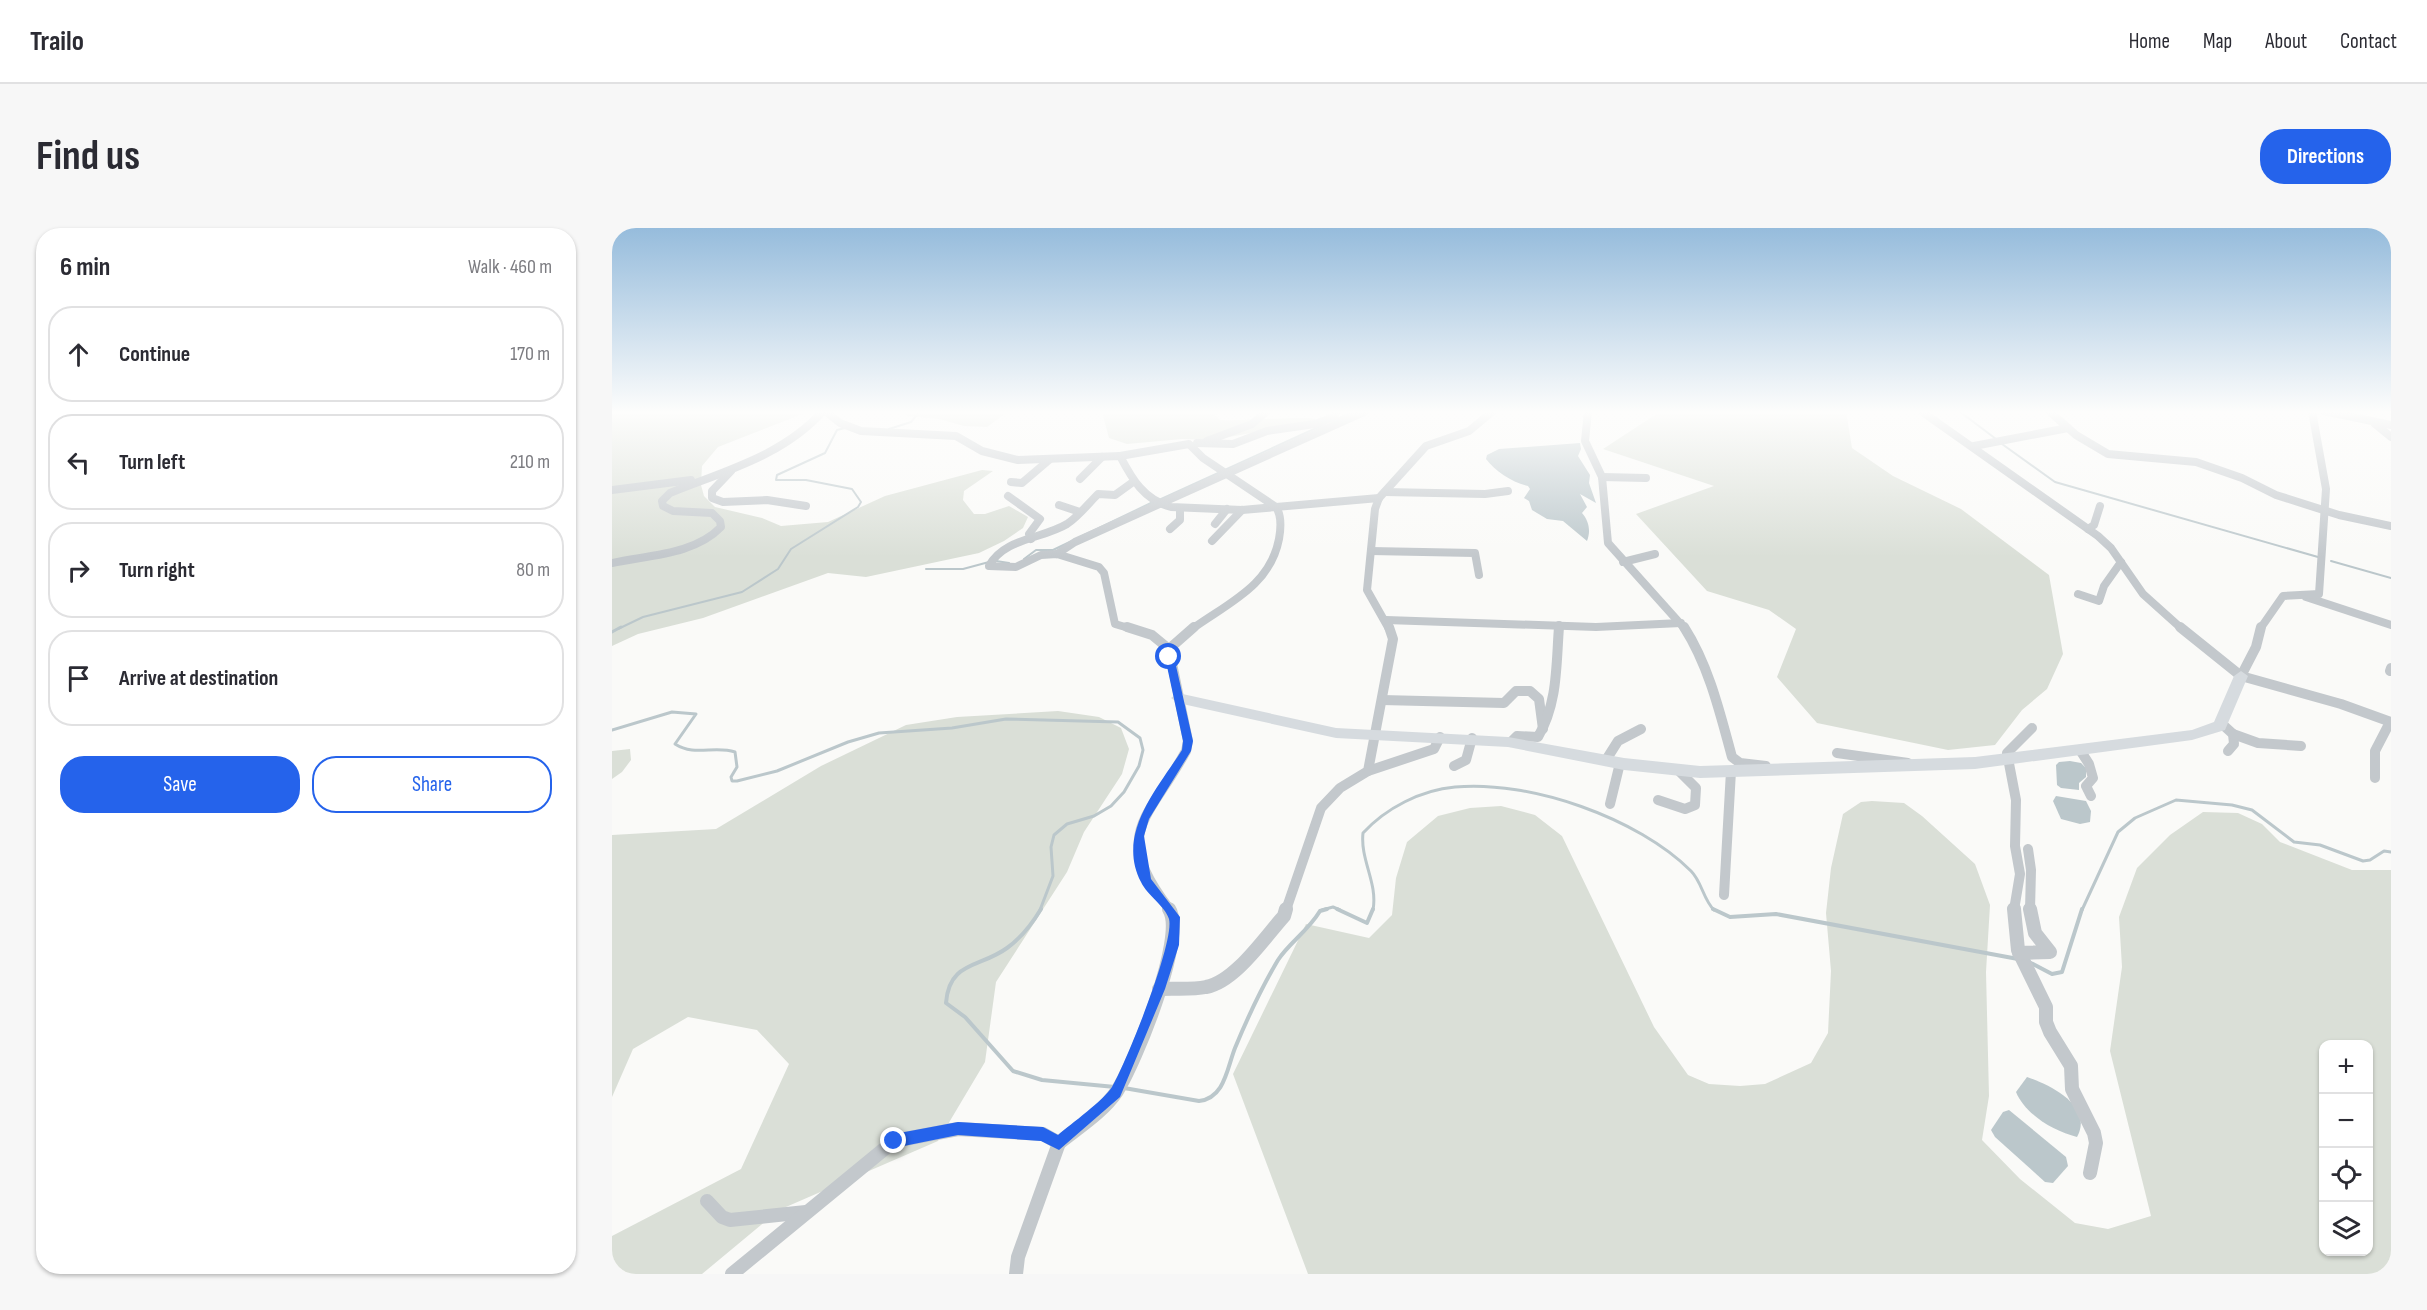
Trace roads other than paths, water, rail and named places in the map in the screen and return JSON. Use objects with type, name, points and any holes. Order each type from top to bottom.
[{"type":"street","points":[[612,563],[694,546],[716,533],[721,527],[720,521],[712,513],[673,511],[662,505],[670,493],[733,469],[750,460]]},
{"type":"street","points":[[1021,460],[1052,460]]},
{"type":"street","points":[[1011,482],[1022,483],[1049,460]]},
{"type":"street","points":[[1080,478],[1099,460]]},
{"type":"street","points":[[1122,460],[1133,482],[1157,502],[1180,508],[1242,510],[1382,495],[1485,494],[1508,491]]},
{"type":"street","points":[[1169,649],[1184,636],[1243,597],[1278,554],[1280,513],[1276,507],[1224,472],[1211,460]]},
{"type":"street","points":[[1057,554],[1074,542],[1252,460]]},
{"type":"street","points":[[1368,771],[1393,639],[1386,620],[1367,590],[1375,509],[1382,495],[1414,460]]},
{"type":"street","points":[[1594,460],[1602,477],[1608,543],[1681,623],[1692,640],[1713,688],[1732,757],[1740,763],[1766,766],[1768,771]]},
{"type":"street","points":[[1993,460],[2111,548],[2143,594],[2202,647],[2241,676],[2341,704],[2391,722],[2375,751],[2375,778]]},
{"type":"street","points":[[2170,460],[2196,462],[2242,478],[2276,495],[2391,526]]},
{"type":"street","points":[[2228,751],[2234,744],[2228,729],[2241,676],[2256,647],[2261,626],[2283,596],[2319,594],[2326,510],[2326,489],[2321,460]]},
{"type":"street","points":[[733,469],[712,491],[712,498],[720,501],[767,500],[806,506]]},
{"type":"street","points":[[612,490],[715,475]]},
{"type":"street","points":[[1602,477],[1646,478]]},
{"type":"street","points":[[1016,1274],[1018,1257],[1059,1143],[1116,1093],[1159,989],[1173,945],[1174,917],[1146,882],[1142,872],[1139,836],[1144,818],[1186,751],[1188,741],[1169,649],[1152,635],[1115,624],[1102,570],[1057,554],[1034,557],[1016,567],[989,566],[1004,548],[1068,523],[1098,494],[1115,495],[1133,482]]},
{"type":"street","points":[[1008,496],[1040,519],[1029,534],[1031,539]]},
{"type":"street","points":[[1059,505],[1080,512]]},
{"type":"street","points":[[2088,529],[2094,525],[2100,506]]},
{"type":"street","points":[[1170,529],[1180,520],[1180,508]]},
{"type":"street","points":[[1215,524],[1227,509]]},
{"type":"street","points":[[1212,541],[1242,510]]},
{"type":"street","points":[[1371,550],[1474,553],[1478,558],[1479,575]]},
{"type":"street","points":[[1623,562],[1655,554]]},
{"type":"street","points":[[2078,594],[2090,600],[2099,601],[2104,586],[2121,562]]},
{"type":"street","points":[[2303,596],[2391,625]]},
{"type":"street","points":[[1386,620],[1596,627],[1681,623]]},
{"type":"street","points":[[1511,742],[1517,736],[1538,737],[1543,729],[1553,694],[1560,625]]},
{"type":"street","points":[[1382,700],[1504,703],[1516,691],[1530,691],[1539,699],[1543,729]]},
{"type":"street","points":[[1178,698],[1335,734],[1472,738],[1511,742],[1679,771],[1768,771],[2009,760],[2228,729],[2247,742],[2272,746],[2301,746]]},
{"type":"street","points":[[2032,728],[2007,753],[2016,800],[2015,846],[2020,864],[2014,911],[2019,953],[2046,1007],[2046,1022],[2050,1032],[2071,1065],[2072,1089],[2094,1133],[2096,1143],[2090,1173]]},
{"type":"street","points":[[1610,804],[1613,761],[1618,741],[1641,729]]},
{"type":"street","points":[[1159,989],[1206,987],[1220,981],[1237,969],[1284,916],[1321,808],[1340,788],[1368,771],[1434,748],[1440,737]]},
{"type":"street","points":[[1454,766],[1466,760],[1472,738]]},
{"type":"street","points":[[2080,750],[2092,773],[2093,778],[2086,786],[2091,796]]},
{"type":"street","points":[[1837,753],[1896,760],[1917,766]]},
{"type":"street","points":[[1658,800],[1685,809],[1695,805],[1696,788],[1679,771]]},
{"type":"street","points":[[1724,895],[1731,771]]},
{"type":"street","points":[[2019,953],[2050,952],[2035,933],[2030,918],[2031,870],[2028,849]]},
{"type":"street","points":[[732,1274],[894,1141],[958,1129],[1043,1134],[1059,1143]]},
{"type":"street","points":[[707,1201],[722,1217],[730,1220],[806,1212]]},
{"type":"waterway","points":[[618,629],[643,617],[742,592],[778,569],[791,549],[858,507],[861,502],[852,489],[806,480],[776,480],[777,475],[810,460]]},
{"type":"waterway","points":[[1159,500],[1247,460]]},
{"type":"waterway","points":[[2024,460],[2055,482],[2318,557]]},
{"type":"waterway","points":[[1024,559],[1036,550],[1053,550],[1153,502]]},
{"type":"waterway","points":[[996,561],[1009,563]]},
{"type":"waterway","points":[[2331,561],[2391,578]]},
{"type":"waterway","points":[[926,569],[963,569],[989,562]]},
{"type":"waterway","points":[[612,632],[621,627]]},
{"type":"waterway","points":[[612,730],[672,712],[696,714],[675,744],[690,750],[735,752],[737,767],[731,777],[732,781],[737,781],[777,771],[848,742],[879,733],[952,728],[1006,719],[1118,722],[1140,738],[1143,750],[1139,766],[1124,792],[1111,806],[1094,816],[1067,824],[1054,835],[1051,847],[1053,876],[1040,910]]},
{"type":"waterway","points":[[1373,910],[1373,890],[1364,853],[1363,833],[1393,808],[1417,796],[1455,787],[1484,786],[1549,797],[1581,806],[1613,819],[1669,852],[1691,871],[1713,909]]},
{"type":"waterway","points":[[2082,910],[2118,832],[2135,818],[2176,800],[2232,805],[2252,810],[2294,842],[2320,845],[2363,861],[2370,860],[2384,851],[2391,852]]},
{"type":"waterway","points":[[1322,910],[1333,907],[1340,910]]},
{"type":"waterway","points":[[1041,909],[1026,930],[1012,944],[960,972],[948,989],[946,1003],[965,1017],[1013,1071],[1042,1080],[1115,1087]]},
{"type":"waterway","points":[[1124,1088],[1199,1101],[1208,1099],[1214,1094],[1224,1081],[1235,1048],[1278,960],[1320,911],[1327,909]]},
{"type":"waterway","points":[[1337,909],[1367,923],[1373,909]]},
{"type":"waterway","points":[[1713,909],[1730,917],[1776,914],[2018,959]]},
{"type":"waterway","points":[[2027,961],[2052,974],[2062,972],[2082,909]]}]
